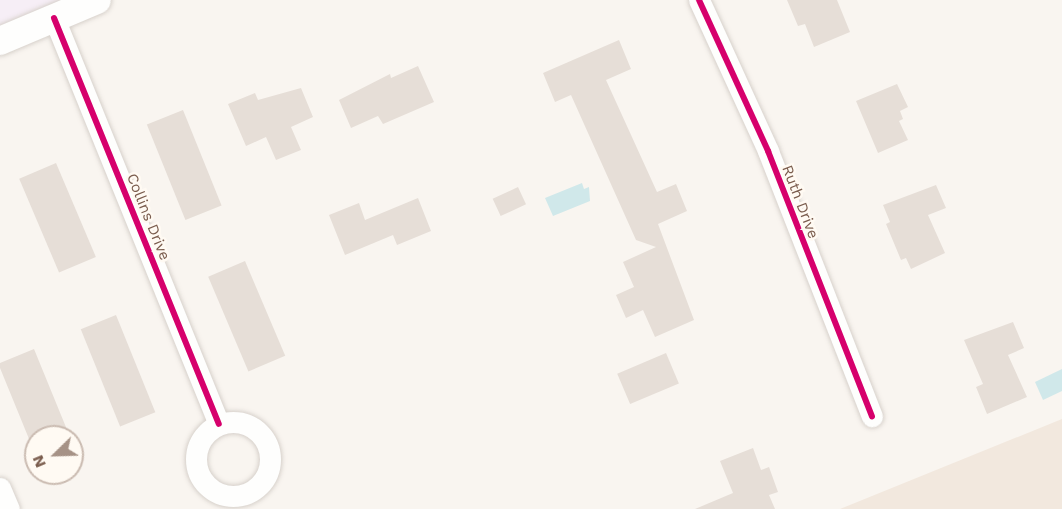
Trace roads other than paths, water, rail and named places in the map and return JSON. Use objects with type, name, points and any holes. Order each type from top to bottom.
[{"type":"street","points":[[0,41],[97,0]]},
{"type":"street","name":"Ruth Drive","points":[[699,0],[768,152],[872,416]]},
{"type":"street","name":"Collins Drive","points":[[54,18],[219,424]]},
{"type":"street","points":[[242,423],[257,431],[268,445],[270,468],[251,502],[225,496],[204,484],[198,474],[195,462],[201,439],[219,424],[242,423]]},
{"type":"street","points":[[0,488],[9,509]]},
{"type":"water","points":[[582,183],[584,189],[589,187],[590,201],[553,216],[545,198]]},
{"type":"water","points":[[1062,369],[1062,391],[1043,400],[1035,382]]}]
